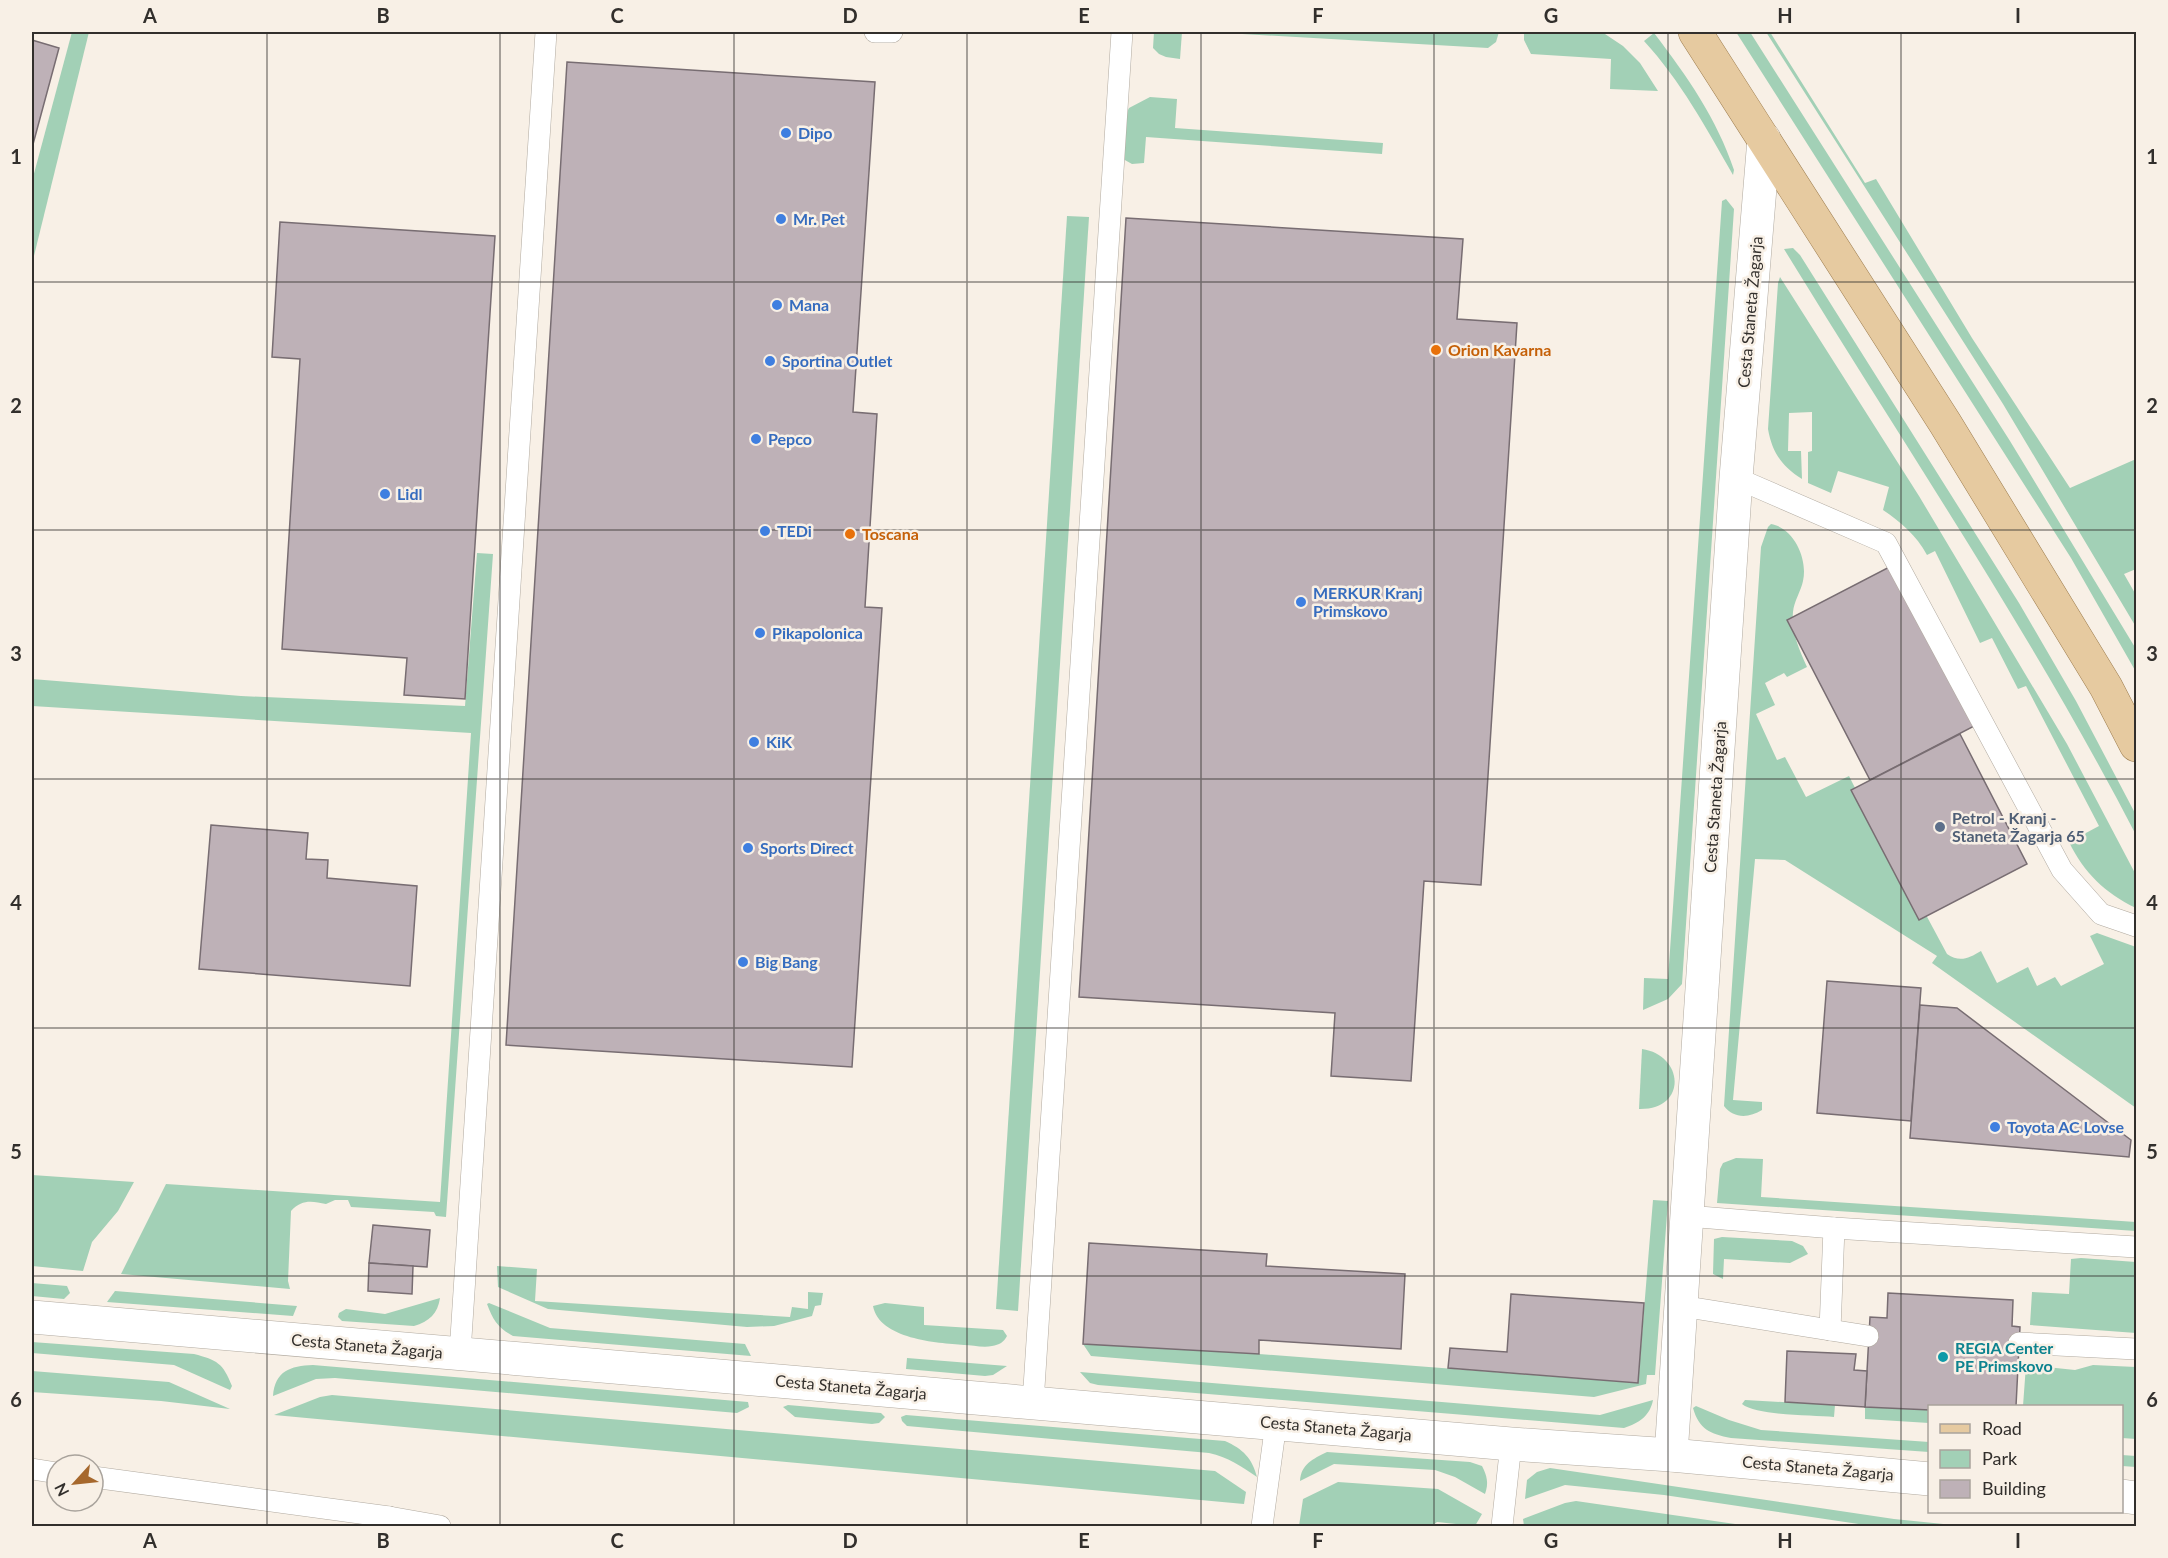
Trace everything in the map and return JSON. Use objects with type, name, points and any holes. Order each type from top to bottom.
[{"type":"main road","points":[[1695,32],[1964,454],[2106,687],[2136,745]]},
{"type":"street","name":"Cesta Staneta Žagarja","points":[[1671,1455],[1736,478],[1764,139]]},
{"type":"street","name":"Cesta Staneta Žagarja","points":[[32,1317],[1511,1444],[1671,1455],[1928,1479]]},
{"type":"lane","points":[[460,1353],[546,32]]},
{"type":"lane","points":[[875,32],[892,32]]},
{"type":"lane","points":[[1032,1403],[1122,32]]},
{"type":"lane","points":[[1736,478],[1886,543],[2062,870],[2101,914],[2136,926]]},
{"type":"lane","points":[[1687,1216],[1834,1228],[2136,1247]]},
{"type":"lane","points":[[1830,1330],[1834,1228]]},
{"type":"lane","points":[[1681,1306],[1869,1336]]},
{"type":"lane","points":[[2019,1343],[2136,1349]]},
{"type":"lane","points":[[1262,1527],[1276,1423]]},
{"type":"lane","points":[[1502,1527],[1511,1444]]},
{"type":"lane","points":[[105,1479],[388,1522],[440,1527]]},
{"type":"green space","points":[[72,32],[89,32],[32,264],[32,181]]},
{"type":"green space","points":[[1154,32],[1182,32],[1180,59],[1166,57],[1153,48]]},
{"type":"green space","points":[[1208,32],[1499,32],[1496,42],[1488,48]]},
{"type":"green space","points":[[1524,32],[1602,32],[1623,46],[1640,63],[1658,91],[1610,89],[1611,59],[1531,54],[1524,40]]},
{"type":"green space","points":[[1736,32],[1750,32],[2010,441],[2136,649],[2136,672],[2071,558]]},
{"type":"green space","points":[[1766,32],[1770,32],[1865,183],[1876,179],[1972,338],[2070,488],[2136,459],[2136,569],[2124,574],[2136,595],[2136,627],[2003,404]]},
{"type":"green space","points":[[1654,33],[1678,65],[1710,116],[1727,151],[1734,170],[1733,175],[1681,88],[1644,41]]},
{"type":"green space","points":[[1150,97],[1177,99],[1175,128],[1383,143],[1382,154],[1146,137],[1144,163],[1132,164],[1123,159],[1125,116],[1129,108]]},
{"type":"green space","points":[[1726,199],[1734,209],[1682,984],[1668,999],[1643,1010],[1644,978],[1668,979],[1722,201]]},
{"type":"green space","points":[[1067,216],[1089,217],[1018,1311],[996,1309]]},
{"type":"green space","points":[[1793,248],[1800,255],[2019,603],[2076,701],[2136,815],[2136,835],[2096,760],[2010,612],[1784,249]]},
{"type":"green space","points":[[1780,277],[1919,496],[2067,744],[2136,875],[2136,908],[2115,896],[2096,881],[2075,853],[2069,842],[2099,826],[2026,686],[2018,689],[1992,638],[1980,643],[1935,551],[1927,555],[1908,530],[1883,510],[1889,487],[1838,471],[1831,493],[1808,483],[1808,452],[1812,451],[1812,412],[1789,413],[1788,451],[1801,451],[1802,479],[1784,464],[1775,452],[1768,429]]},
{"type":"green space","points":[[1771,524],[1793,538],[1801,554],[1803,581],[1793,612],[1793,626],[1807,667],[1787,677],[1784,673],[1765,683],[1775,705],[1756,714],[1777,760],[1785,757],[1806,797],[1849,776],[1906,889],[1911,887],[1947,954],[1956,958],[1964,958],[1981,951],[1997,983],[2028,967],[2037,986],[2055,977],[2061,986],[2104,964],[2090,936],[2097,933],[2136,947],[2136,1108],[1932,963],[1937,956],[1785,860],[1755,859],[1733,1100],[1762,1102],[1762,1110],[1752,1115],[1742,1116],[1732,1113],[1724,1106],[1761,547]]},
{"type":"green space","points":[[477,553],[493,554],[446,1217],[436,1216],[434,1212],[351,1207],[348,1200],[335,1200],[326,1204],[312,1202],[299,1204],[291,1211],[288,1281],[290,1289],[121,1274],[166,1184],[440,1202],[471,733],[32,706],[32,679],[241,696],[465,706]]},
{"type":"green space","points":[[1642,1049],[1656,1053],[1666,1061],[1675,1082],[1673,1092],[1666,1101],[1655,1107],[1639,1109]]},
{"type":"green space","points":[[1736,1158],[1763,1159],[1761,1197],[2136,1222],[2136,1231],[1717,1203],[1720,1169],[1723,1163]]},
{"type":"green space","points":[[32,1175],[134,1182],[118,1211],[92,1242],[83,1271],[32,1266]]},
{"type":"green space","points":[[1653,1200],[1668,1201],[1655,1375],[1647,1375],[1646,1384],[1594,1397],[1091,1356],[1083,1344],[1259,1354],[1638,1383]]},
{"type":"green space","points":[[1722,1237],[1792,1241],[1803,1246],[1808,1254],[1790,1263],[1724,1259],[1723,1279],[1713,1274],[1714,1239]]},
{"type":"green space","points":[[2071,1259],[2136,1262],[2136,1333],[2030,1325],[2032,1292],[2069,1294]]},
{"type":"green space","points":[[497,1266],[537,1269],[535,1301],[790,1317],[792,1307],[808,1309],[808,1292],[823,1293],[821,1305],[815,1306],[812,1316],[774,1326],[747,1327],[548,1309],[498,1287]]},
{"type":"green space","points":[[32,1283],[67,1286],[70,1293],[64,1299],[32,1296]]},
{"type":"green space","points":[[115,1291],[297,1306],[293,1316],[107,1302]]},
{"type":"green space","points":[[440,1298],[432,1316],[414,1326],[342,1321],[338,1317],[339,1313],[346,1309],[385,1314]]},
{"type":"green space","points":[[885,1303],[924,1307],[924,1325],[1003,1330],[1007,1336],[995,1346],[985,1347],[939,1343],[911,1337],[886,1326],[878,1317],[873,1306]]},
{"type":"green space","points":[[487,1304],[550,1328],[745,1344],[751,1356],[513,1336],[503,1330],[491,1315]]},
{"type":"green space","points":[[32,1342],[194,1354],[208,1358],[222,1367],[232,1386],[230,1390],[174,1365],[32,1353]]},
{"type":"green space","points":[[907,1358],[1007,1366],[993,1375],[985,1376],[906,1369]]},
{"type":"green space","points":[[313,1365],[748,1402],[749,1407],[737,1413],[335,1378],[316,1379],[273,1396],[280,1375],[297,1367]]},
{"type":"green space","points":[[2026,1365],[2075,1370],[2093,1365],[2136,1367],[2136,1439],[2123,1438],[2123,1405],[2023,1405]]},
{"type":"green space","points":[[32,1371],[169,1382],[230,1409],[161,1401],[32,1392]]},
{"type":"green space","points":[[1080,1372],[1600,1415],[1653,1400],[1652,1406],[1643,1418],[1624,1428],[1098,1385],[1090,1383]]},
{"type":"green space","points":[[332,1395],[1215,1471],[1246,1492],[1244,1504],[274,1415],[320,1397]]},
{"type":"green space","points":[[1745,1400],[1835,1405],[1834,1417],[1760,1411],[1742,1404]]},
{"type":"green space","points":[[788,1405],[881,1413],[885,1417],[879,1423],[872,1424],[795,1417],[783,1407]]},
{"type":"green space","points":[[1696,1406],[1761,1430],[1928,1442],[1928,1452],[1731,1438],[1717,1435],[1702,1426],[1693,1408]]},
{"type":"green space","points":[[1865,1407],[1928,1410],[1928,1423],[1865,1419]]},
{"type":"green space","points":[[906,1415],[1225,1441],[1246,1455],[1257,1477],[1228,1459],[1209,1453],[907,1426],[901,1417]]},
{"type":"green space","points":[[1327,1452],[1470,1462],[1482,1466],[1487,1486],[1485,1494],[1455,1477],[1435,1470],[1334,1464],[1300,1481],[1305,1466]]},
{"type":"green space","points":[[2123,1455],[2136,1456],[2136,1467],[2123,1466]]},
{"type":"green space","points":[[1550,1468],[1894,1519],[1963,1526],[1872,1526],[1664,1495],[1565,1485],[1525,1499],[1527,1480],[1537,1472]]},
{"type":"green space","points":[[1338,1482],[1438,1489],[1482,1514],[1475,1526],[1437,1522],[1432,1526],[1299,1526],[1303,1499]]},
{"type":"green space","points":[[1576,1501],[1749,1526],[1524,1526],[1523,1519]]},
{"type":"building","points":[[32,40],[59,48],[32,148]]},
{"type":"building","points":[[567,62],[875,82],[853,412],[877,414],[865,607],[882,608],[852,1067],[506,1045]]},
{"type":"building","name":"MERKUR Kranj Primskovo","points":[[1126,218],[1463,239],[1457,319],[1517,323],[1481,885],[1424,881],[1411,1081],[1331,1076],[1335,1013],[1079,997]]},
{"type":"building","name":"Lidl","points":[[280,222],[495,236],[465,699],[404,695],[407,658],[282,649],[300,359],[272,357]]},
{"type":"building","points":[[1899,562],[1982,722],[1870,780],[1787,620]]},
{"type":"building","name":"Petrol - Kranj - Staneta Žagarja 65","points":[[1960,734],[2027,864],[1919,920],[1851,790]]},
{"type":"building","points":[[211,825],[308,833],[306,859],[328,860],[327,878],[417,886],[410,986],[199,969]]},
{"type":"building","points":[[1827,981],[1921,988],[1911,1121],[1817,1113]]},
{"type":"building","points":[[1920,1005],[1957,1008],[2131,1140],[2129,1157],[1910,1138]]},
{"type":"building","points":[[373,1225],[430,1230],[427,1267],[369,1263]]},
{"type":"building","points":[[1089,1243],[1267,1254],[1266,1266],[1405,1274],[1401,1349],[1259,1340],[1259,1354],[1083,1344]]},
{"type":"building","points":[[369,1263],[413,1266],[412,1294],[368,1291]]},
{"type":"building","name":"REGIA Center PE Primskovo","points":[[1888,1293],[2013,1300],[2012,1326],[2020,1327],[2016,1405],[1928,1405],[1928,1410],[1865,1407],[1870,1317],[1887,1318]]},
{"type":"building","points":[[1511,1294],[1644,1303],[1638,1383],[1448,1368],[1450,1348],[1507,1352]]},
{"type":"building","points":[[1787,1351],[1856,1354],[1854,1370],[1867,1371],[1865,1407],[1785,1402]]},
{"type":"place","name":"Dipo","points":[[786,133]]},
{"type":"place","name":"Mr. Pet","points":[[781,219]]},
{"type":"place","name":"Mana","points":[[777,305]]},
{"type":"place","name":"Orion Kavarna","points":[[1436,350]]},
{"type":"place","name":"Sportina Outlet","points":[[770,361]]},
{"type":"place","name":"Pepco","points":[[756,439]]},
{"type":"place","name":"Lidl","points":[[385,494]]},
{"type":"place","name":"TEDi","points":[[765,531]]},
{"type":"place","name":"Toscana","points":[[850,534]]},
{"type":"place","name":"MERKUR Kranj Primskovo","points":[[1301,602]]},
{"type":"place","name":"Pikapolonica","points":[[760,633]]},
{"type":"place","name":"KiK","points":[[754,742]]},
{"type":"place","name":"Petrol - Kranj - Staneta Žagarja 65","points":[[1940,827]]},
{"type":"place","name":"Sports Direct","points":[[748,848]]},
{"type":"place","name":"Big Bang","points":[[743,962]]},
{"type":"place","name":"Toyota AC Lovse","points":[[1995,1127]]},
{"type":"place","name":"REGIA Center PE Primskovo","points":[[1943,1357]]}]
